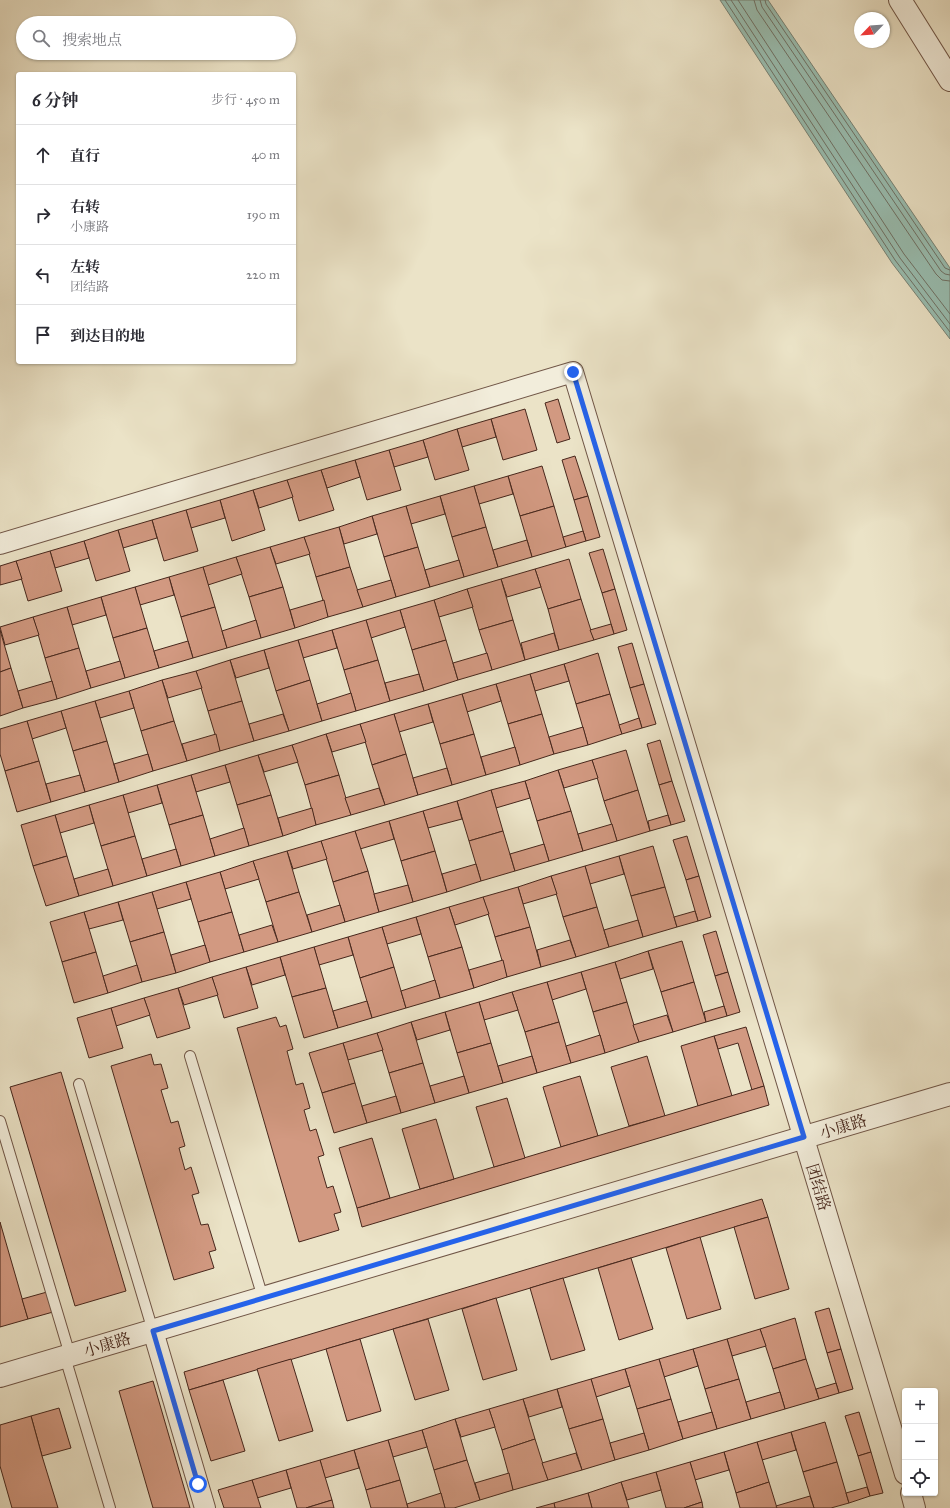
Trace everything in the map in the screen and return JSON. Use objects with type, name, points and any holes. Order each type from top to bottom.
[{"type":"street","points":[[900,0],[950,80]]},
{"type":"street","name":"团结路","points":[[0,544],[573,372],[902,1464]]},
{"type":"street","name":"小康路","points":[[0,1376],[950,1094]]},
{"type":"street","points":[[153,1331],[205,1508]]},
{"type":"street","points":[[912,1496],[915,1508]]},
{"type":"lane","points":[[190,1056],[263,1298]]},
{"type":"lane","points":[[79,1084],[153,1331]]},
{"type":"lane","points":[[0,1121],[110,1508]]},
{"type":"water","points":[[720,0],[768,0],[950,268],[950,339],[892,263]]},
{"type":"building","points":[[558,399],[570,439],[557,443],[545,403]]},
{"type":"building","points":[[525,409],[537,450],[503,460],[491,419]]},
{"type":"building","points":[[491,419],[496,437],[462,447],[457,429]]},
{"type":"building","points":[[457,429],[469,470],[435,480],[423,440]]},
{"type":"building","points":[[423,440],[428,457],[394,467],[389,450]]},
{"type":"building","points":[[389,450],[401,490],[367,500],[355,460]]},
{"type":"building","points":[[575,456],[588,496],[574,500],[562,460]]},
{"type":"building","points":[[355,460],[360,477],[327,488],[321,470]]},
{"type":"building","points":[[542,466],[554,506],[520,516],[508,476]]},
{"type":"building","points":[[321,470],[334,510],[299,521],[287,480]]},
{"type":"building","points":[[508,476],[513,494],[479,504],[474,486]]},
{"type":"building","points":[[287,480],[293,497],[259,508],[253,490]]},
{"type":"building","points":[[474,486],[486,527],[452,537],[440,496]]},
{"type":"building","points":[[253,490],[265,530],[232,541],[220,500]]},
{"type":"building","points":[[440,496],[445,514],[411,524],[406,506]]},
{"type":"building","points":[[588,496],[600,537],[586,541],[574,500]]},
{"type":"building","points":[[220,500],[225,518],[191,528],[186,510]]},
{"type":"building","points":[[406,506],[418,547],[384,557],[372,516]]},
{"type":"building","points":[[554,506],[566,547],[532,557],[520,516]]},
{"type":"building","points":[[186,510],[198,551],[164,561],[152,520]]},
{"type":"building","points":[[372,516],[377,534],[344,544],[339,527]]},
{"type":"building","points":[[152,520],[157,538],[123,548],[118,530]]},
{"type":"building","points":[[339,527],[350,567],[316,577],[304,537]]},
{"type":"building","points":[[486,527],[498,567],[464,577],[452,537]]},
{"type":"building","points":[[118,530],[130,571],[96,581],[84,541]]},
{"type":"building","points":[[583,531],[586,541],[566,547],[563,537]]},
{"type":"building","points":[[304,537],[310,554],[276,564],[270,547]]},
{"type":"building","points":[[527,540],[532,557],[498,567],[493,550]]},
{"type":"building","points":[[84,541],[89,558],[55,568],[50,551]]},
{"type":"building","points":[[270,547],[283,587],[249,597],[236,557]]},
{"type":"building","points":[[418,547],[430,587],[396,597],[384,557]]},
{"type":"building","points":[[603,549],[615,589],[602,593],[589,553]]},
{"type":"building","points":[[50,551],[62,591],[28,601],[16,561]]},
{"type":"building","points":[[236,557],[242,574],[208,585],[203,567]]},
{"type":"building","points":[[569,559],[581,599],[548,609],[535,569]]},
{"type":"building","points":[[459,560],[464,577],[430,587],[425,570]]},
{"type":"building","points":[[16,561],[22,579],[0,585],[0,566]]},
{"type":"building","points":[[203,567],[215,607],[181,617],[169,577]]},
{"type":"building","points":[[350,567],[363,607],[328,617],[316,577]]},
{"type":"building","points":[[535,569],[541,587],[507,597],[501,579]]},
{"type":"building","points":[[169,577],[174,595],[140,605],[135,587]]},
{"type":"building","points":[[501,579],[513,620],[479,630],[467,589]]},
{"type":"building","points":[[391,580],[396,597],[363,607],[357,590]]},
{"type":"building","points":[[135,587],[147,628],[113,638],[101,597]]},
{"type":"building","points":[[283,587],[295,628],[261,638],[249,597]]},
{"type":"building","points":[[467,589],[473,607],[439,617],[434,600]]},
{"type":"building","points":[[615,589],[627,630],[614,634],[602,593]]},
{"type":"building","points":[[101,597],[106,615],[72,625],[67,607]]},
{"type":"building","points":[[581,599],[594,640],[559,650],[548,609]]},
{"type":"building","points":[[324,600],[328,617],[295,628],[290,610]]},
{"type":"building","points":[[434,600],[446,640],[412,650],[400,610]]},
{"type":"building","points":[[67,607],[79,648],[45,658],[33,617]]},
{"type":"building","points":[[215,607],[227,648],[193,658],[181,617]]},
{"type":"building","points":[[400,610],[405,627],[371,638],[366,620]]},
{"type":"building","points":[[33,617],[39,635],[5,645],[0,627]]},
{"type":"building","points":[[256,620],[261,638],[227,648],[222,631]]},
{"type":"building","points":[[366,620],[378,660],[344,670],[332,630]]},
{"type":"building","points":[[513,620],[525,660],[492,670],[479,630]]},
{"type":"building","points":[[611,624],[614,634],[594,640],[590,630]]},
{"type":"building","points":[[147,628],[159,668],[125,678],[113,638]]},
{"type":"building","points":[[0,630],[11,668],[0,672]]},
{"type":"building","points":[[332,630],[337,648],[303,658],[298,640]]},
{"type":"building","points":[[554,633],[559,650],[525,660],[521,643]]},
{"type":"building","points":[[298,640],[310,680],[276,691],[264,650]]},
{"type":"building","points":[[446,640],[458,680],[424,691],[412,650]]},
{"type":"building","points":[[188,641],[193,658],[159,668],[154,651]]},
{"type":"building","points":[[632,643],[644,684],[630,688],[618,647]]},
{"type":"building","points":[[79,648],[91,688],[57,699],[45,658]]},
{"type":"building","points":[[264,650],[269,668],[236,678],[230,660]]},
{"type":"building","points":[[487,653],[492,670],[458,680],[453,663]]},
{"type":"building","points":[[598,653],[610,694],[576,704],[564,664]]},
{"type":"building","points":[[230,660],[242,701],[208,711],[196,671]]},
{"type":"building","points":[[378,660],[390,701],[356,711],[344,670]]},
{"type":"building","points":[[120,661],[125,678],[91,688],[86,671]]},
{"type":"building","points":[[564,664],[569,681],[535,691],[530,674]]},
{"type":"building","points":[[11,668],[23,708],[0,716],[0,672]]},
{"type":"building","points":[[196,671],[202,688],[168,698],[162,680]]},
{"type":"building","points":[[419,674],[424,691],[390,701],[385,683]]},
{"type":"building","points":[[530,674],[542,714],[508,724],[496,684]]},
{"type":"building","points":[[162,680],[174,721],[141,731],[129,691]]},
{"type":"building","points":[[310,680],[322,721],[289,731],[276,691]]},
{"type":"building","points":[[52,681],[57,699],[23,708],[18,691]]},
{"type":"building","points":[[496,684],[501,701],[467,712],[462,694]]},
{"type":"building","points":[[644,684],[656,724],[642,728],[630,688]]},
{"type":"building","points":[[129,691],[134,708],[100,718],[95,701]]},
{"type":"building","points":[[351,693],[356,711],[322,721],[317,704]]},
{"type":"building","points":[[462,694],[474,734],[440,744],[428,704]]},
{"type":"building","points":[[610,694],[622,734],[588,745],[576,704]]},
{"type":"building","points":[[95,701],[107,741],[73,751],[61,711]]},
{"type":"building","points":[[242,701],[254,741],[220,751],[208,711]]},
{"type":"building","points":[[428,704],[433,722],[399,732],[394,714]]},
{"type":"building","points":[[61,711],[66,728],[32,739],[27,721]]},
{"type":"building","points":[[283,714],[289,731],[254,741],[249,724]]},
{"type":"building","points":[[394,714],[406,754],[372,765],[360,724]]},
{"type":"building","points":[[542,714],[554,754],[520,765],[508,724]]},
{"type":"building","points":[[639,718],[642,728],[622,734],[619,725]]},
{"type":"building","points":[[27,721],[39,761],[5,771],[0,754],[0,729]]},
{"type":"building","points":[[174,721],[187,761],[153,771],[141,731]]},
{"type":"building","points":[[360,724],[366,742],[332,752],[326,734]]},
{"type":"building","points":[[583,727],[588,745],[554,754],[549,737]]},
{"type":"building","points":[[216,734],[220,751],[187,761],[182,744]]},
{"type":"building","points":[[326,734],[339,775],[305,785],[292,745]]},
{"type":"building","points":[[474,734],[486,775],[452,785],[440,744]]},
{"type":"building","points":[[660,740],[672,781],[659,785],[647,744]]},
{"type":"building","points":[[107,741],[119,782],[85,792],[73,751]]},
{"type":"building","points":[[292,745],[298,762],[264,772],[258,755]]},
{"type":"building","points":[[515,747],[520,765],[486,775],[481,757]]},
{"type":"building","points":[[626,750],[638,790],[604,801],[592,760]]},
{"type":"building","points":[[148,754],[153,771],[119,782],[114,764]]},
{"type":"building","points":[[406,754],[418,795],[385,805],[372,765]]},
{"type":"building","points":[[258,755],[271,795],[237,805],[225,765]]},
{"type":"building","points":[[592,760],[598,778],[564,788],[558,770]]},
{"type":"building","points":[[39,761],[51,802],[17,812],[5,771]]},
{"type":"building","points":[[225,765],[230,782],[196,792],[191,775]]},
{"type":"building","points":[[447,768],[452,785],[418,795],[413,778]]},
{"type":"building","points":[[558,770],[571,811],[537,821],[525,781]]},
{"type":"building","points":[[80,775],[85,792],[51,802],[46,784]]},
{"type":"building","points":[[191,775],[203,815],[169,825],[157,785]]},
{"type":"building","points":[[339,775],[351,815],[316,825],[305,785]]},
{"type":"building","points":[[525,781],[530,798],[496,808],[491,790]]},
{"type":"building","points":[[672,781],[685,821],[671,825],[659,785]]},
{"type":"building","points":[[157,785],[162,803],[128,813],[123,795]]},
{"type":"building","points":[[379,788],[385,805],[351,815],[345,798]]},
{"type":"building","points":[[491,790],[503,831],[469,841],[457,801]]},
{"type":"building","points":[[638,790],[650,831],[617,841],[604,801]]},
{"type":"building","points":[[123,795],[135,836],[101,846],[89,805]]},
{"type":"building","points":[[271,795],[283,836],[249,846],[237,805]]},
{"type":"building","points":[[457,801],[462,819],[428,828],[423,811]]},
{"type":"building","points":[[89,805],[94,823],[60,833],[55,815]]},
{"type":"building","points":[[312,808],[316,825],[283,836],[278,818]]},
{"type":"building","points":[[423,811],[435,851],[401,861],[389,821]]},
{"type":"building","points":[[571,811],[583,851],[549,861],[537,821]]},
{"type":"building","points":[[55,815],[67,856],[33,866],[21,825]]},
{"type":"building","points":[[203,815],[215,856],[181,866],[169,825]]},
{"type":"building","points":[[668,815],[671,825],[650,831],[648,821]]},
{"type":"building","points":[[389,821],[394,839],[360,849],[355,831]]},
{"type":"building","points":[[612,824],[617,841],[583,851],[578,834]]},
{"type":"building","points":[[244,828],[249,846],[215,856],[210,839]]},
{"type":"building","points":[[355,831],[368,871],[333,882],[321,841]]},
{"type":"building","points":[[503,831],[515,871],[481,881],[469,841]]},
{"type":"building","points":[[135,836],[147,876],[113,886],[101,846]]},
{"type":"building","points":[[687,836],[699,876],[686,880],[673,840]]},
{"type":"building","points":[[321,841],[327,859],[293,869],[287,851]]},
{"type":"building","points":[[544,844],[549,861],[515,871],[510,854]]},
{"type":"building","points":[[653,846],[665,887],[631,896],[619,856]]},
{"type":"building","points":[[176,849],[181,866],[147,876],[142,859]]},
{"type":"building","points":[[287,851],[299,892],[266,902],[253,861]]},
{"type":"building","points":[[435,851],[447,892],[413,902],[401,861]]},
{"type":"building","points":[[67,856],[79,896],[46,906],[33,866]]},
{"type":"building","points":[[619,856],[624,874],[590,884],[585,866]]},
{"type":"building","points":[[253,861],[259,879],[225,889],[220,872]]},
{"type":"building","points":[[476,864],[481,881],[447,892],[442,874]]},
{"type":"building","points":[[585,866],[597,907],[563,917],[551,876]]},
{"type":"building","points":[[108,869],[113,886],[79,896],[74,879]]},
{"type":"building","points":[[368,871],[379,912],[345,922],[333,882]]},
{"type":"building","points":[[220,872],[232,912],[198,922],[186,882]]},
{"type":"building","points":[[551,876],[557,894],[523,904],[518,887]]},
{"type":"building","points":[[699,876],[711,917],[698,921],[686,880]]},
{"type":"building","points":[[186,882],[191,899],[157,909],[152,892]]},
{"type":"building","points":[[408,885],[413,902],[379,912],[374,894]]},
{"type":"building","points":[[518,887],[530,927],[495,937],[483,897]]},
{"type":"building","points":[[665,887],[677,927],[643,937],[631,896]]},
{"type":"building","points":[[152,892],[164,932],[130,942],[118,902]]},
{"type":"building","points":[[299,892],[312,932],[278,942],[266,902]]},
{"type":"building","points":[[483,897],[489,914],[455,925],[449,907]]},
{"type":"building","points":[[118,902],[123,920],[89,929],[84,912]]},
{"type":"building","points":[[340,905],[345,922],[312,932],[307,915]]},
{"type":"building","points":[[449,907],[462,947],[428,957],[416,917]]},
{"type":"building","points":[[597,907],[609,947],[576,957],[563,917]]},
{"type":"building","points":[[695,911],[698,921],[677,927],[674,917]]},
{"type":"building","points":[[84,912],[96,952],[62,962],[50,922]]},
{"type":"building","points":[[232,912],[244,952],[210,962],[198,922]]},
{"type":"building","points":[[416,917],[421,934],[387,944],[382,927]]},
{"type":"building","points":[[638,920],[643,937],[609,947],[604,930]]},
{"type":"building","points":[[272,925],[278,942],[244,952],[239,935]]},
{"type":"building","points":[[382,927],[394,967],[360,978],[348,937]]},
{"type":"building","points":[[530,927],[541,967],[507,977],[495,937]]},
{"type":"building","points":[[716,931],[728,972],[715,976],[703,935]]},
{"type":"building","points":[[164,932],[176,973],[142,982],[130,942]]},
{"type":"building","points":[[348,937],[353,955],[319,965],[314,947]]},
{"type":"building","points":[[570,940],[576,957],[541,967],[537,950]]},
{"type":"building","points":[[682,941],[694,982],[661,992],[648,951]]},
{"type":"building","points":[[205,945],[210,962],[176,973],[171,955]]},
{"type":"building","points":[[314,947],[326,988],[292,997],[280,957]]},
{"type":"building","points":[[462,947],[474,988],[440,998],[428,957]]},
{"type":"building","points":[[648,951],[653,969],[620,979],[615,962]]},
{"type":"building","points":[[96,952],[108,993],[74,1003],[62,962]]},
{"type":"building","points":[[280,957],[285,975],[252,985],[246,967]]},
{"type":"building","points":[[503,960],[507,977],[474,988],[469,970]]},
{"type":"building","points":[[615,962],[627,1002],[593,1012],[581,972]]},
{"type":"building","points":[[137,965],[142,982],[108,993],[103,976]]},
{"type":"building","points":[[246,967],[258,1008],[224,1018],[212,977]]},
{"type":"building","points":[[394,967],[406,1008],[372,1018],[360,978]]},
{"type":"building","points":[[581,972],[586,989],[552,1000],[547,982]]},
{"type":"building","points":[[728,972],[740,1012],[727,1016],[715,976]]},
{"type":"building","points":[[212,977],[218,995],[184,1005],[178,988]]},
{"type":"building","points":[[435,980],[440,998],[406,1008],[401,991]]},
{"type":"building","points":[[547,982],[559,1022],[525,1032],[512,992]]},
{"type":"building","points":[[694,982],[706,1022],[673,1032],[661,992]]},
{"type":"building","points":[[178,988],[190,1028],[157,1038],[144,998]]},
{"type":"building","points":[[326,988],[338,1028],[304,1038],[292,997]]},
{"type":"building","points":[[512,992],[518,1010],[484,1020],[479,1002]]},
{"type":"building","points":[[144,998],[150,1015],[116,1026],[111,1008]]},
{"type":"building","points":[[367,1001],[372,1018],[338,1028],[333,1011]]},
{"type":"building","points":[[479,1002],[491,1043],[457,1053],[445,1012]]},
{"type":"building","points":[[627,1002],[639,1042],[605,1053],[593,1012]]},
{"type":"building","points":[[724,1006],[727,1016],[706,1022],[704,1012]]},
{"type":"building","points":[[111,1008],[123,1048],[89,1058],[77,1018]]},
{"type":"building","points":[[445,1012],[450,1030],[417,1040],[411,1022]]},
{"type":"building","points":[[667,1015],[673,1032],[639,1042],[633,1025]]},
{"type":"building","points":[[276,1017],[280,1027],[286,1025],[293,1049],[287,1051],[296,1085],[303,1083],[310,1108],[304,1110],[310,1131],[316,1129],[324,1155],[318,1157],[327,1188],[333,1186],[341,1212],[334,1214],[339,1230],[299,1242],[237,1028]]},
{"type":"building","points":[[411,1022],[423,1063],[389,1073],[377,1033]]},
{"type":"building","points":[[559,1022],[571,1063],[537,1073],[525,1032]]},
{"type":"building","points":[[746,1027],[764,1086],[752,1090],[738,1043],[718,1049],[714,1036]]},
{"type":"building","points":[[377,1033],[383,1050],[348,1060],[343,1043]]},
{"type":"building","points":[[600,1035],[605,1053],[571,1063],[566,1046]]},
{"type":"building","points":[[714,1036],[732,1096],[698,1106],[681,1046]]},
{"type":"building","points":[[343,1043],[355,1083],[322,1093],[309,1053]]},
{"type":"building","points":[[491,1043],[503,1083],[469,1093],[457,1053]]},
{"type":"building","points":[[151,1054],[154,1065],[161,1064],[168,1088],[161,1090],[171,1123],[178,1121],[185,1146],[179,1148],[185,1170],[191,1167],[199,1193],[192,1195],[201,1225],[208,1224],[216,1250],[209,1252],[214,1268],[174,1280],[111,1066]]},
{"type":"building","points":[[532,1056],[537,1073],[503,1083],[498,1066]]},
{"type":"building","points":[[647,1056],[665,1116],[629,1126],[611,1067]]},
{"type":"building","points":[[423,1063],[435,1103],[401,1113],[389,1073]]},
{"type":"building","points":[[61,1072],[126,1291],[75,1306],[10,1087]]},
{"type":"building","points":[[464,1076],[469,1093],[435,1103],[430,1086]]},
{"type":"building","points":[[580,1076],[598,1136],[561,1147],[543,1087]]},
{"type":"building","points":[[355,1083],[367,1123],[334,1133],[322,1093]]},
{"type":"building","points":[[764,1086],[769,1105],[362,1227],[357,1208]]},
{"type":"building","points":[[396,1096],[401,1113],[367,1123],[362,1106]]},
{"type":"building","points":[[507,1098],[525,1158],[494,1167],[476,1107]]},
{"type":"building","points":[[436,1119],[454,1179],[420,1189],[402,1129]]},
{"type":"building","points":[[372,1138],[390,1198],[357,1208],[339,1148]]},
{"type":"building","points":[[762,1199],[768,1217],[189,1390],[184,1372]]},
{"type":"building","points":[[768,1217],[789,1289],[755,1299],[734,1227]]},
{"type":"building","points":[[0,1222],[28,1319],[0,1327]]},
{"type":"building","points":[[700,1237],[721,1309],[687,1319],[666,1248]]},
{"type":"building","points":[[631,1258],[653,1329],[619,1340],[598,1268]]},
{"type":"building","points":[[563,1278],[585,1350],[551,1360],[530,1288]]},
{"type":"building","points":[[47,1292],[53,1312],[28,1319],[22,1299]]},
{"type":"building","points":[[496,1298],[517,1370],[483,1380],[462,1309]]},
{"type":"building","points":[[829,1308],[841,1349],[827,1353],[815,1312]]},
{"type":"building","points":[[795,1318],[806,1359],[773,1369],[760,1329]]},
{"type":"building","points":[[428,1319],[449,1390],[415,1400],[393,1329]]},
{"type":"building","points":[[760,1329],[766,1346],[732,1356],[727,1339]]},
{"type":"building","points":[[360,1339],[381,1411],[347,1421],[326,1349]]},
{"type":"building","points":[[727,1339],[739,1379],[705,1389],[693,1349]]},
{"type":"building","points":[[693,1349],[698,1366],[664,1377],[659,1359]]},
{"type":"building","points":[[841,1349],[853,1389],[839,1393],[827,1353]]},
{"type":"building","points":[[291,1359],[313,1431],[279,1441],[257,1369]]},
{"type":"building","points":[[659,1359],[671,1399],[637,1409],[625,1369]]},
{"type":"building","points":[[806,1359],[819,1399],[785,1409],[773,1369]]},
{"type":"building","points":[[625,1369],[630,1386],[596,1397],[591,1379]]},
{"type":"building","points":[[591,1379],[603,1419],[569,1429],[557,1389]]},
{"type":"building","points":[[739,1379],[751,1419],[717,1429],[705,1389]]},
{"type":"building","points":[[223,1380],[245,1451],[211,1461],[189,1390]]},
{"type":"building","points":[[153,1381],[190,1508],[153,1508],[119,1391]]},
{"type":"building","points":[[836,1383],[839,1393],[819,1399],[816,1389]]},
{"type":"building","points":[[557,1389],[562,1407],[529,1417],[523,1399]]},
{"type":"building","points":[[780,1392],[785,1409],[751,1419],[746,1402]]},
{"type":"building","points":[[523,1399],[535,1439],[502,1450],[489,1409]]},
{"type":"building","points":[[671,1399],[683,1439],[649,1450],[637,1409]]},
{"type":"building","points":[[59,1408],[71,1448],[42,1456],[31,1416]]},
{"type":"building","points":[[489,1409],[495,1427],[461,1437],[455,1419]]},
{"type":"building","points":[[712,1412],[717,1429],[683,1439],[678,1422]]},
{"type":"building","points":[[859,1412],[871,1452],[858,1456],[845,1416]]},
{"type":"building","points":[[31,1416],[58,1508],[12,1508],[0,1466],[0,1425]]},
{"type":"building","points":[[455,1419],[467,1460],[434,1470],[422,1430]]},
{"type":"building","points":[[603,1419],[615,1460],[582,1470],[569,1429]]},
{"type":"building","points":[[825,1422],[837,1462],[803,1472],[791,1432]]},
{"type":"building","points":[[422,1430],[427,1447],[393,1457],[388,1440]]},
{"type":"building","points":[[791,1432],[796,1450],[762,1460],[757,1442]]},
{"type":"building","points":[[644,1433],[649,1450],[615,1460],[610,1443]]},
{"type":"building","points":[[535,1439],[548,1480],[513,1490],[502,1450]]},
{"type":"building","points":[[388,1440],[400,1480],[366,1490],[354,1450]]},
{"type":"building","points":[[757,1442],[769,1482],[736,1493],[724,1452]]},
{"type":"building","points":[[354,1450],[359,1468],[325,1478],[320,1460]]},
{"type":"building","points":[[724,1452],[729,1470],[695,1480],[690,1462]]},
{"type":"building","points":[[871,1452],[883,1493],[870,1496],[858,1456]]},
{"type":"building","points":[[576,1453],[582,1470],[548,1480],[542,1463]]},
{"type":"building","points":[[320,1460],[332,1500],[306,1508],[297,1508],[286,1470]]},
{"type":"building","points":[[467,1460],[480,1500],[454,1508],[445,1508],[434,1470]]},
{"type":"building","points":[[690,1462],[702,1502],[684,1508],[666,1508],[656,1472]]},
{"type":"building","points":[[837,1462],[849,1503],[831,1508],[814,1508],[803,1472]]},
{"type":"building","points":[[286,1470],[291,1488],[257,1498],[252,1480]]},
{"type":"building","points":[[656,1472],[661,1490],[627,1500],[621,1482]]},
{"type":"building","points":[[509,1473],[513,1490],[480,1500],[475,1483]]},
{"type":"building","points":[[252,1480],[261,1508],[224,1508],[218,1490]]},
{"type":"building","points":[[400,1480],[408,1508],[371,1508],[366,1490]]},
{"type":"building","points":[[621,1482],[629,1508],[592,1508],[588,1493]]},
{"type":"building","points":[[769,1482],[777,1508],[740,1508],[736,1493]]},
{"type":"building","points":[[867,1487],[870,1496],[849,1503],[846,1493]]},
{"type":"building","points":[[441,1493],[445,1508],[408,1508],[407,1504]]},
{"type":"building","points":[[588,1493],[592,1508],[555,1508],[554,1503]]},
{"type":"building","points":[[810,1496],[814,1508],[777,1508],[776,1506]]},
{"type":"building","points":[[332,1500],[334,1508],[306,1508]]},
{"type":"building","points":[[702,1502],[703,1508],[684,1508]]},
{"type":"building","points":[[554,1503],[555,1508],[536,1508]]},
{"type":"route","points":[[198,1484],[153,1331],[804,1137],[573,372]]}]
